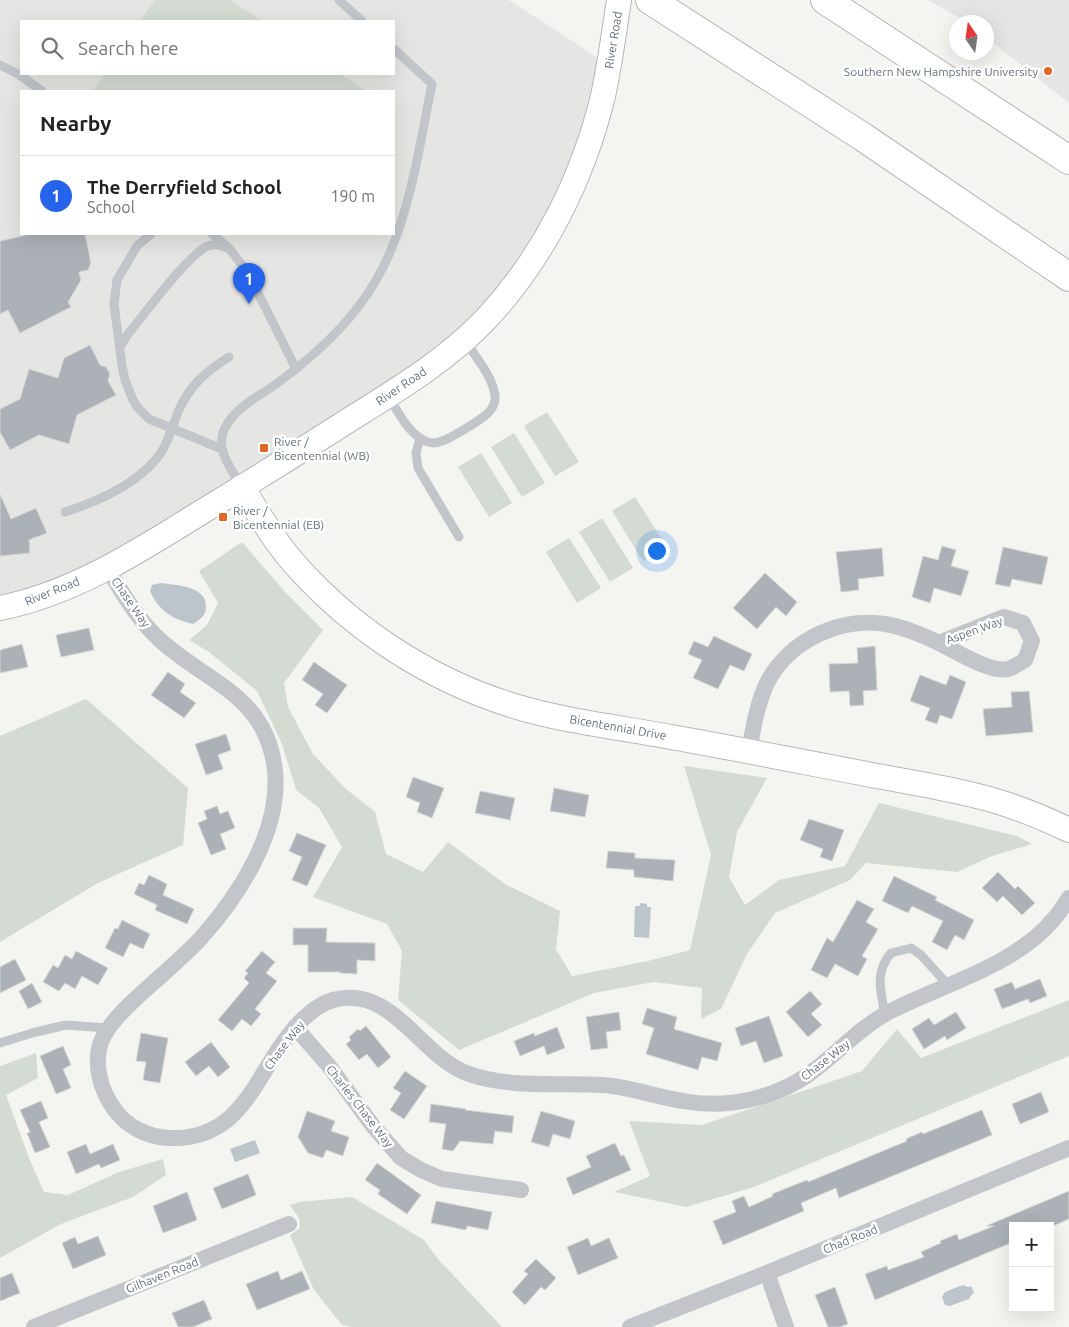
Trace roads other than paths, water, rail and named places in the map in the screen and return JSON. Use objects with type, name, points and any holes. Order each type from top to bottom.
[{"type":"highway","points":[[650,0],[871,142],[1069,277]]},
{"type":"highway","points":[[825,0],[1069,160]]},
{"type":"street","name":"River Road","points":[[0,608],[21,604],[52,593],[108,568],[388,396],[438,362],[485,319],[511,289],[534,257],[560,212],[576,176],[594,126],[609,65],[619,0]]},
{"type":"street","name":"Bicentennial Drive","points":[[242,487],[276,541],[300,571],[358,624],[434,674],[471,691],[562,718],[749,751],[975,795],[1047,819],[1069,830]]},
{"type":"street","name":"Chase Way","points":[[108,568],[149,630],[164,644],[230,690],[250,711],[266,736],[272,754],[275,773],[276,793],[268,830],[253,865],[232,900],[199,940],[138,996],[108,1028],[101,1040],[97,1057],[99,1075],[105,1094],[115,1111],[129,1124],[146,1134],[165,1138],[184,1138],[203,1133],[220,1125],[235,1114],[247,1101],[274,1054],[295,1027],[317,1006],[336,999],[358,998],[378,1004],[409,1027],[435,1053],[458,1070],[490,1081],[619,1086],[683,1102],[721,1103],[758,1098],[794,1084],[811,1074],[867,1026],[885,1015],[1006,958],[1038,935],[1054,920],[1069,898]]},
{"type":"street","name":"Aspen Way","points":[[749,751],[755,720],[766,685],[788,654],[803,642],[820,633],[857,623],[895,626],[939,643],[988,667],[1008,669],[1025,660],[1032,641],[1023,623],[1004,617],[939,643]]},
{"type":"street","name":"Charles Chase Way","points":[[295,1027],[329,1066],[374,1126],[401,1158],[421,1170],[442,1179],[521,1190]]},
{"type":"street","name":"Chad Road","points":[[630,1327],[767,1273],[1069,1148]]},
{"type":"street","name":"Gilhaven Road","points":[[34,1327],[289,1224]]},
{"type":"street","points":[[767,1273],[786,1327]]},
{"type":"lane","points":[[339,0],[361,20]]},
{"type":"lane","points":[[242,487],[222,449],[223,430],[238,410],[296,369],[319,350],[348,319],[372,288],[388,256],[407,202],[432,84],[395,50]]},
{"type":"lane","points":[[0,65],[18,74],[41,90]]},
{"type":"lane","points":[[150,235],[137,246],[117,280],[114,304],[122,366],[133,400],[149,419],[222,449]]},
{"type":"lane","points":[[213,235],[229,248],[248,273],[296,369]]},
{"type":"lane","points":[[120,347],[128,334],[188,261],[208,246],[218,244],[229,248]]},
{"type":"lane","points":[[388,396],[412,432],[428,442],[448,439],[488,414],[493,406],[495,397],[489,380],[464,339]]},
{"type":"lane","points":[[66,512],[100,498],[139,475],[161,453],[179,411],[193,385],[201,376],[229,357]]},
{"type":"lane","points":[[420,438],[416,453],[418,468],[459,537]]},
{"type":"lane","points":[[885,1015],[879,980],[881,968],[891,953],[911,948],[921,954],[948,985]]},
{"type":"lane","points":[[0,1043],[32,1033],[66,1026],[108,1028]]},
{"type":"place","name":"Southern New Hampshire University","points":[[1048,71]]},
{"type":"place","name":"The Derryfield School","points":[[249,304]]},
{"type":"place","name":"River / Bicentennial (WB)","points":[[264,448]]},
{"type":"place","name":"River / Bicentennial (EB)","points":[[223,517]]}]
